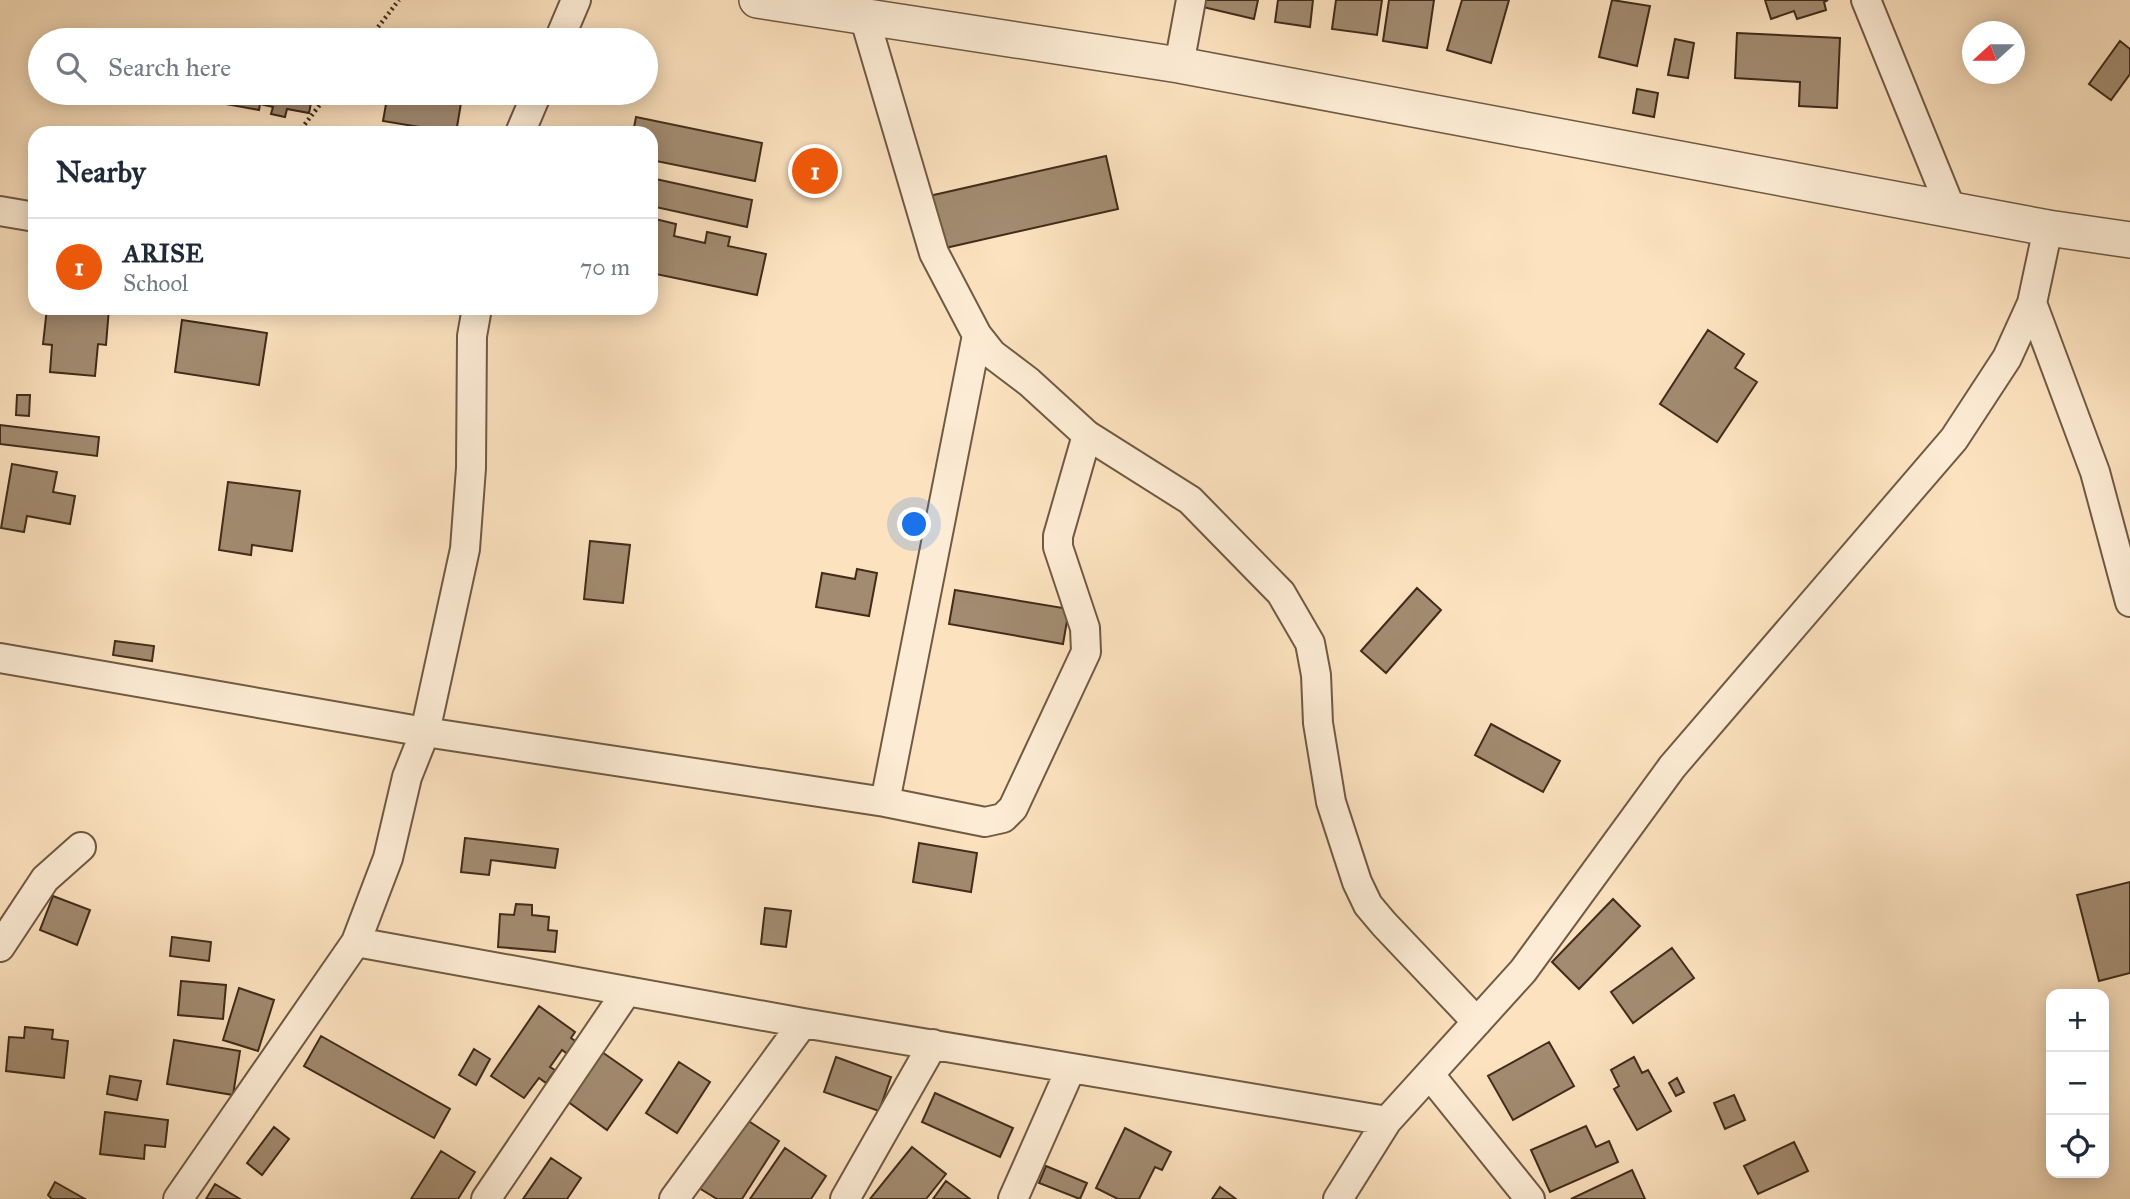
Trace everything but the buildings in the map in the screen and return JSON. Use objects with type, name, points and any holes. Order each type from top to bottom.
[{"type":"street","points":[[564,28],[576,0]]},
{"type":"street","points":[[757,0],[844,9],[1179,65],[2048,228],[2130,240]]},
{"type":"street","points":[[1179,65],[1191,0]]},
{"type":"street","points":[[1866,0],[1951,209]]},
{"type":"street","points":[[844,9],[934,253],[977,335],[992,354],[1030,382],[1087,435],[1190,500],[1281,593],[1310,643],[1316,675],[1318,723],[1331,802],[1357,882],[1368,905],[1384,924],[1477,1022]]},
{"type":"street","points":[[523,126],[532,105]]},
{"type":"street","points":[[0,211],[28,216]]},
{"type":"street","points":[[1338,1199],[1387,1122],[1523,971],[1672,767],[1954,439],[2007,358],[2032,303],[2048,228]]},
{"type":"street","points":[[2032,303],[2095,472],[2130,602]]},
{"type":"street","points":[[178,1199],[356,942],[388,858],[407,777],[425,732],[465,549],[471,468],[472,336],[476,315]]},
{"type":"street","points":[[885,802],[977,335]]},
{"type":"street","points":[[0,658],[425,732],[885,802],[985,822],[1003,818],[1013,808],[1086,652],[1085,628],[1058,547],[1058,536],[1087,435]]},
{"type":"street","points":[[0,947],[45,879],[81,847]]},
{"type":"street","points":[[356,942],[803,1023],[1387,1122]]},
{"type":"street","points":[[486,1199],[628,991]]},
{"type":"street","points":[[674,1199],[803,1023]]},
{"type":"street","points":[[845,1199],[933,1044]]},
{"type":"street","points":[[1013,1199],[1071,1068]]},
{"type":"street","points":[[1430,1075],[1530,1199]]},
{"type":"path","points":[[377,28],[399,0]]},
{"type":"path","points":[[303,126],[320,105]]},
{"type":"place","name":"ARISE","points":[[815,171]]}]
